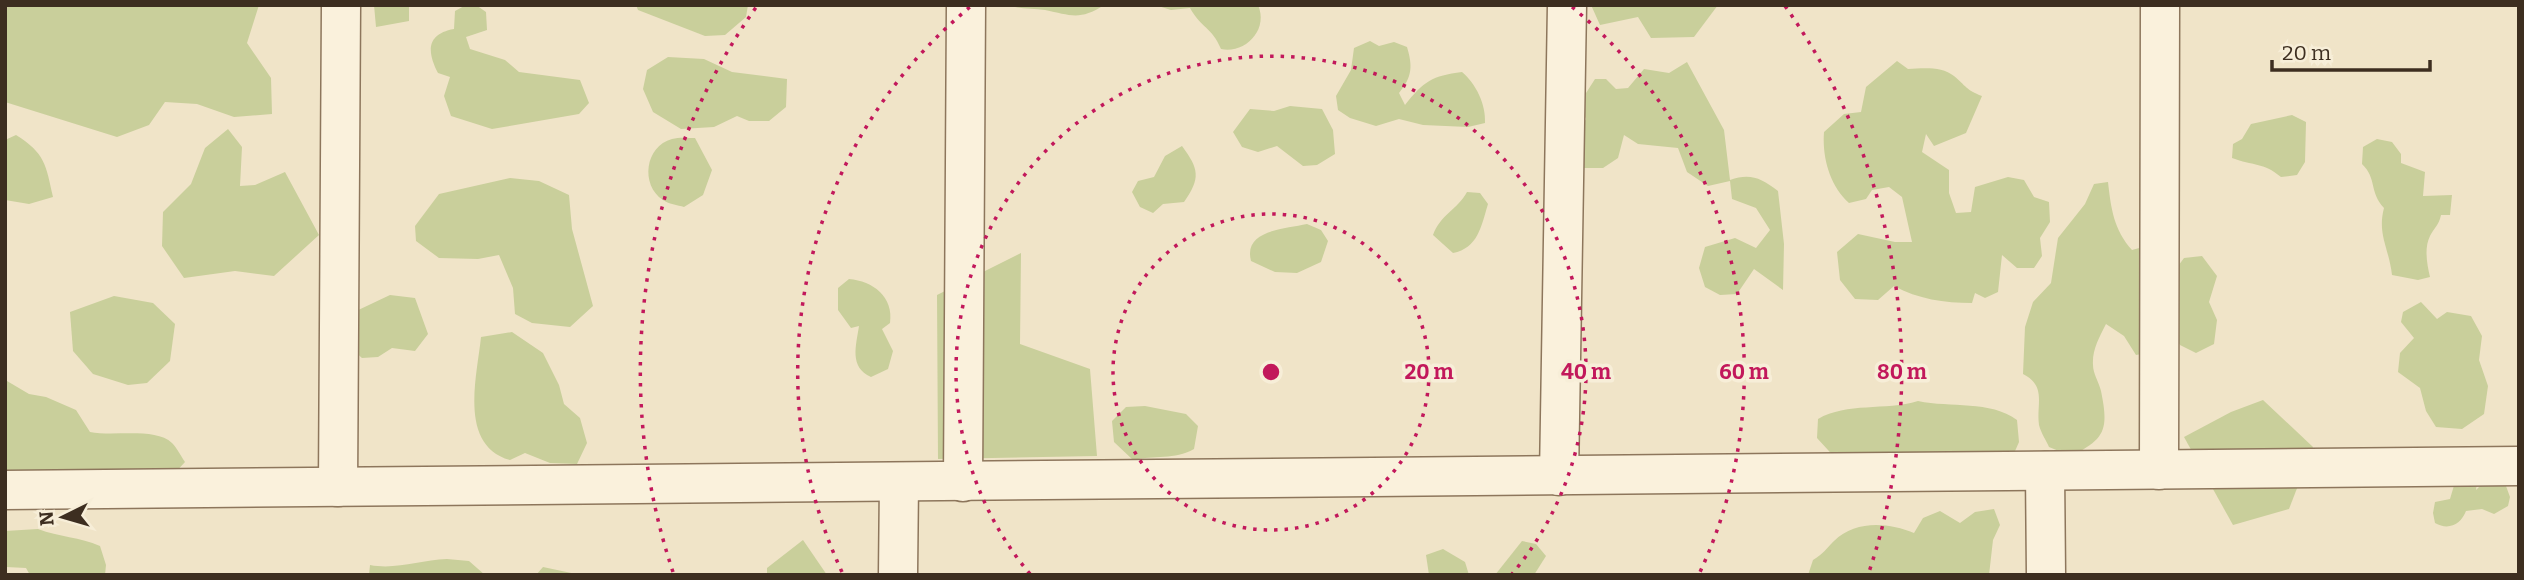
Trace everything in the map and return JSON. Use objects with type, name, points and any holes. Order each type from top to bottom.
[{"type":"street","points":[[338,487],[341,5]]},
{"type":"street","points":[[963,482],[965,5]]},
{"type":"street","points":[[1559,476],[1567,5]]},
{"type":"street","points":[[2159,470],[2160,5]]},
{"type":"street","points":[[5,490],[2519,466]]},
{"type":"street","points":[[2045,471],[2046,575]]},
{"type":"street","points":[[898,575],[899,482]]},
{"type":"green space","points":[[5,5],[259,5],[247,43],[271,78],[272,114],[234,117],[197,104],[165,102],[149,125],[117,137],[5,102]]},
{"type":"green space","points":[[374,5],[409,5],[409,21],[376,27]]},
{"type":"green space","points":[[466,5],[476,5],[486,12],[487,30],[466,37],[470,49],[505,60],[519,72],[580,80],[589,103],[579,114],[492,129],[451,116],[444,96],[450,77],[438,73],[432,58],[431,45],[438,35],[454,29],[455,11]]},
{"type":"green space","points":[[636,5],[748,5],[746,17],[725,35],[705,36],[638,10]]},
{"type":"green space","points":[[1006,5],[1104,5],[1081,15],[1068,15]]},
{"type":"green space","points":[[1155,5],[1258,5],[1260,23],[1253,38],[1246,44],[1230,50],[1221,49],[1214,36],[1190,8],[1171,10]]},
{"type":"green space","points":[[1591,5],[1718,5],[1694,37],[1651,38],[1638,17],[1600,25]]},
{"type":"green space","points":[[1370,41],[1379,46],[1394,42],[1407,47],[1410,72],[1399,93],[1405,105],[1429,81],[1443,75],[1462,72],[1479,95],[1485,123],[1468,127],[1423,125],[1399,119],[1376,126],[1350,118],[1338,110],[1336,96],[1351,70],[1354,48]]},
{"type":"green space","points":[[668,57],[704,59],[732,72],[787,79],[786,107],[769,121],[749,121],[737,116],[714,127],[681,129],[653,112],[643,89],[647,70]]},
{"type":"green space","points":[[1897,61],[1908,69],[1932,68],[1949,73],[1969,90],[1982,96],[1966,133],[1934,146],[1926,134],[1922,152],[1949,170],[1949,193],[1956,213],[1971,212],[1975,187],[2008,177],[2024,180],[2034,197],[2049,202],[2050,222],[2040,238],[2042,256],[2034,268],[2017,268],[2002,255],[1998,292],[1985,298],[1975,293],[1972,303],[1932,299],[1894,286],[1878,300],[1855,299],[1840,280],[1837,252],[1858,234],[1895,242],[1912,242],[1902,197],[1889,187],[1872,190],[1866,199],[1849,203],[1832,180],[1824,152],[1824,132],[1844,114],[1861,112],[1866,87]]},
{"type":"green space","points":[[1687,62],[1724,130],[1730,180],[1755,178],[1778,191],[1784,244],[1783,290],[1754,269],[1737,294],[1720,295],[1705,287],[1699,268],[1705,247],[1735,238],[1756,248],[1770,230],[1756,208],[1732,199],[1730,181],[1708,186],[1687,172],[1678,148],[1638,144],[1624,135],[1618,158],[1603,168],[1584,168],[1580,162],[1577,143],[1586,119],[1579,104],[1595,79],[1606,79],[1616,89],[1628,88],[1644,69],[1669,73]]},
{"type":"green space","points":[[1290,106],[1322,109],[1333,130],[1335,154],[1317,165],[1303,166],[1277,146],[1258,152],[1242,147],[1233,132],[1250,109],[1274,111]]},
{"type":"green space","points":[[2292,115],[2306,122],[2305,162],[2297,175],[2281,177],[2263,167],[2232,158],[2233,144],[2242,139],[2251,124]]},
{"type":"green space","points":[[228,129],[242,147],[240,186],[255,185],[285,172],[319,235],[274,276],[235,271],[184,278],[162,246],[163,212],[191,184],[205,148]]},
{"type":"green space","points":[[16,135],[39,154],[53,197],[29,204],[5,200],[5,140]]},
{"type":"green space","points":[[675,138],[695,138],[712,170],[703,195],[684,207],[663,200],[656,193],[651,185],[649,166],[651,157],[663,143]]},
{"type":"green space","points":[[2377,139],[2392,142],[2401,154],[2401,163],[2425,172],[2423,196],[2452,195],[2450,215],[2441,215],[2428,241],[2430,277],[2418,280],[2392,275],[2382,226],[2384,208],[2376,196],[2367,169],[2362,164],[2363,147]]},
{"type":"green space","points":[[1182,146],[1195,167],[1196,174],[1184,202],[1163,204],[1153,213],[1140,207],[1132,192],[1138,181],[1154,177],[1165,156]]},
{"type":"green space","points":[[510,178],[539,181],[569,195],[572,229],[593,306],[570,327],[532,323],[515,314],[513,288],[499,255],[478,259],[439,258],[416,241],[415,226],[439,194]]},
{"type":"green space","points":[[2108,182],[2114,219],[2121,235],[2132,250],[2150,245],[2147,353],[2136,355],[2124,336],[2106,324],[2096,344],[2093,360],[2103,404],[2102,432],[2091,444],[2071,456],[2049,447],[2040,428],[2038,390],[2023,374],[2025,327],[2033,302],[2051,283],[2058,238],[2085,204],[2094,184]]},
{"type":"green space","points":[[1467,192],[1480,193],[1488,204],[1473,241],[1453,253],[1433,235],[1440,222]]},
{"type":"green space","points":[[1307,224],[1321,230],[1328,241],[1321,262],[1297,273],[1275,272],[1251,261],[1250,251],[1259,237]]},
{"type":"green space","points":[[1021,253],[1020,344],[1090,369],[1097,456],[938,459],[937,295]]},
{"type":"green space","points":[[2202,256],[2217,276],[2209,302],[2217,320],[2214,344],[2196,353],[2180,345],[2170,327],[2173,273],[2184,258]]},
{"type":"green space","points":[[849,279],[874,287],[889,305],[890,323],[882,329],[893,351],[888,369],[871,377],[859,368],[857,362],[859,326],[851,328],[838,310],[838,288]]},
{"type":"green space","points":[[390,295],[415,298],[428,334],[415,351],[392,348],[378,357],[362,358],[352,349],[352,313]]},
{"type":"green space","points":[[114,296],[153,303],[175,324],[170,361],[147,383],[128,385],[93,374],[73,351],[70,312]]},
{"type":"green space","points":[[2421,302],[2437,319],[2447,312],[2471,316],[2482,336],[2479,360],[2488,386],[2484,414],[2462,429],[2436,427],[2426,411],[2420,388],[2398,372],[2400,353],[2414,338],[2401,322],[2403,312]]},
{"type":"green space","points":[[512,332],[543,353],[559,385],[564,404],[580,418],[587,443],[577,464],[550,463],[525,453],[510,460],[494,452],[483,440],[474,408],[481,337]]},
{"type":"green space","points":[[5,377],[7,381],[29,394],[46,397],[76,410],[90,432],[145,434],[165,438],[174,445],[185,462],[171,477],[5,500]]},
{"type":"green space","points":[[2263,400],[2313,447],[2289,509],[2233,525],[2184,437],[2231,412]]},
{"type":"green space","points":[[1918,401],[1983,407],[2017,420],[2019,442],[2012,458],[1839,462],[1817,438],[1818,419],[1829,414],[1854,408],[1893,406]]},
{"type":"green space","points":[[1145,406],[1186,414],[1198,426],[1194,449],[1172,456],[1133,460],[1114,442],[1112,421],[1126,407]]},
{"type":"green space","points":[[2499,467],[2510,497],[2508,506],[2494,514],[2482,509],[2466,511],[2458,523],[2450,526],[2435,523],[2435,502],[2450,499],[2458,472],[2478,474],[2476,490]]},
{"type":"green space","points":[[1994,509],[2000,525],[1993,540],[1989,575],[1808,575],[1813,560],[1842,534],[1852,529],[1883,525],[1914,533],[1923,518],[1940,511],[1960,523],[1975,512]]},
{"type":"green space","points":[[38,529],[100,546],[106,565],[105,575],[30,575],[26,568],[6,567],[5,531]]},
{"type":"green space","points":[[803,540],[827,575],[767,575],[767,568]]},
{"type":"green space","points":[[1522,541],[1536,544],[1546,556],[1534,575],[1495,575]]},
{"type":"green space","points":[[1443,549],[1465,562],[1469,575],[1429,575],[1426,555]]},
{"type":"green space","points":[[447,559],[469,561],[485,575],[369,575],[370,565],[389,566]]},
{"type":"green space","points":[[543,567],[576,574],[611,575],[536,575]]}]
